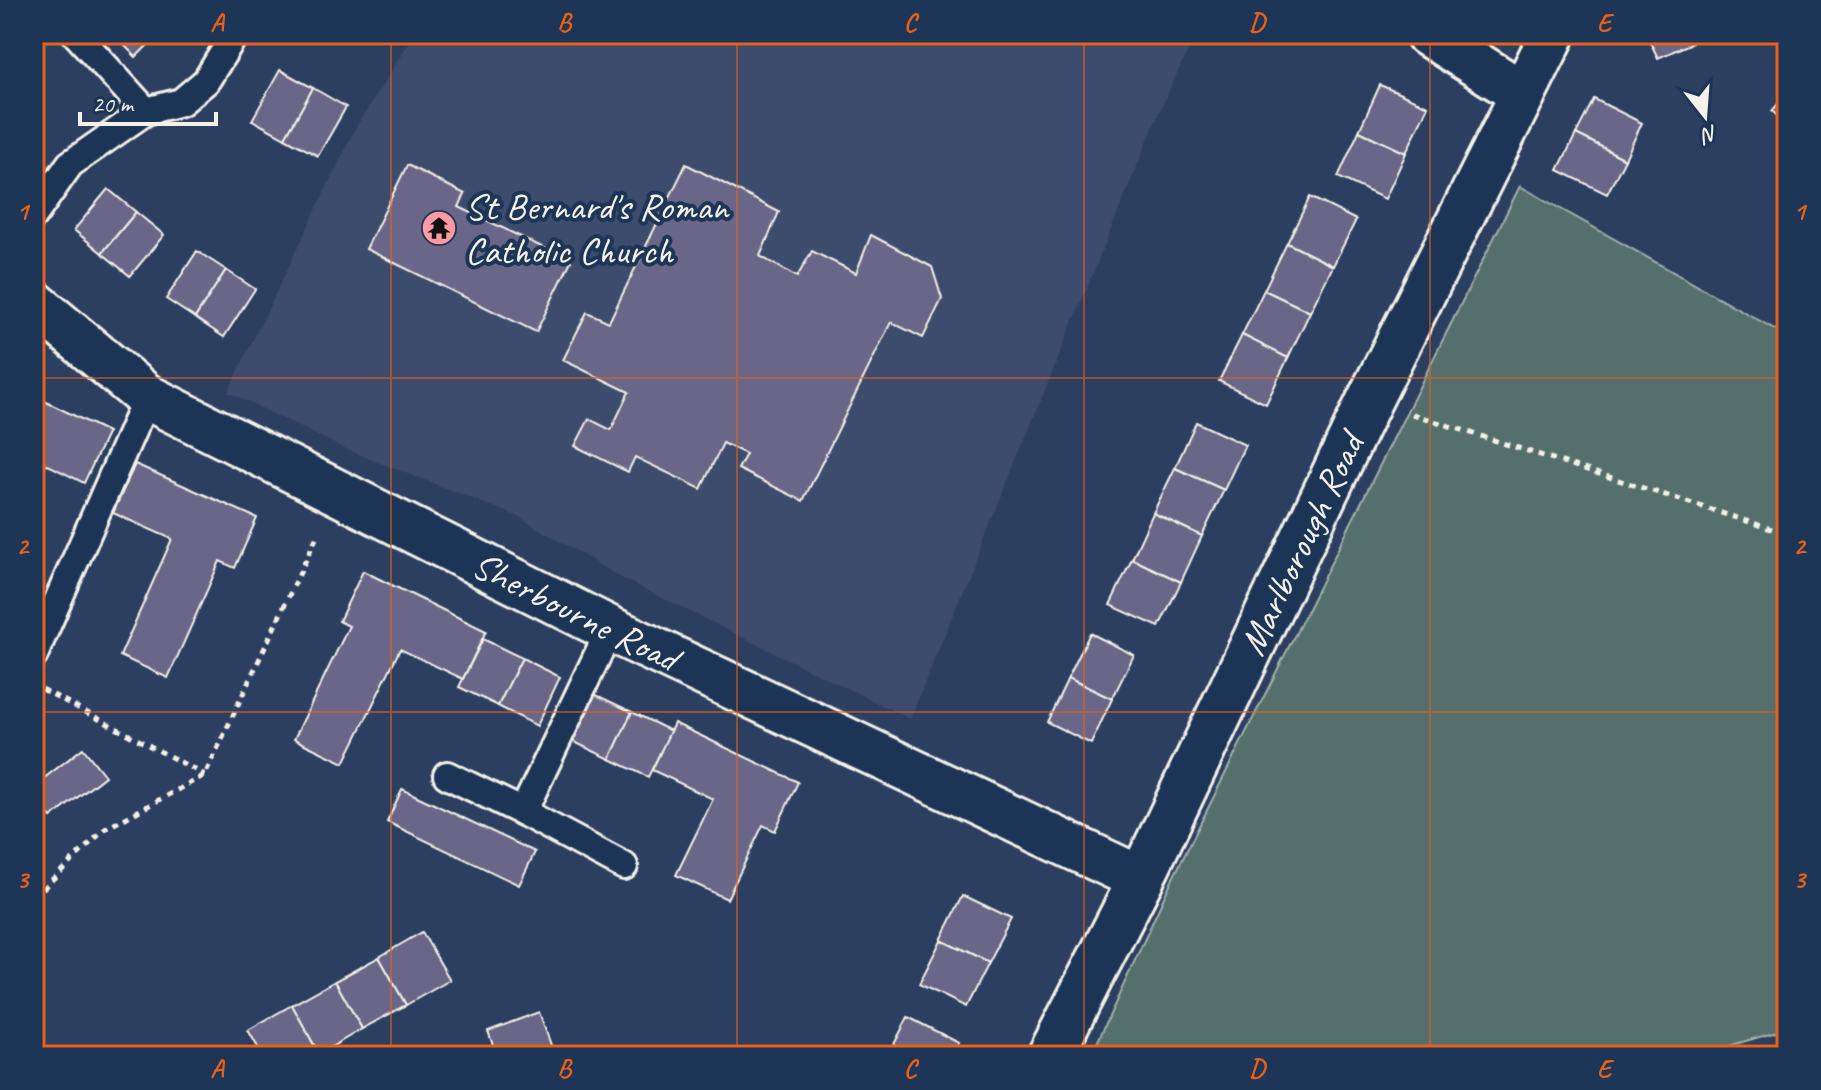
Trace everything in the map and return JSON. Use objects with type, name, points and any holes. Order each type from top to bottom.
[{"type":"street","points":[[1428,34],[1523,94]]},
{"type":"street","name":"Marlborough Road","points":[[1050,1056],[1141,879],[1369,401],[1553,34]]},
{"type":"street","name":"Sherbourne Road","points":[[34,303],[147,397],[610,629],[1141,879]]},
{"type":"lane","points":[[76,34],[146,111]]},
{"type":"lane","points":[[34,215],[70,164],[146,111],[181,102],[206,81],[235,34]]},
{"type":"lane","points":[[34,655],[40,626],[147,397]]},
{"type":"lane","points":[[523,812],[610,629]]},
{"type":"lane","points":[[447,775],[624,866]]},
{"type":"path","points":[[1369,401],[1787,534]]},
{"type":"path","points":[[34,897],[105,829],[205,775],[337,493]]},
{"type":"path","points":[[34,685],[205,775]]},
{"type":"shaded area","points":[[414,34],[1196,34],[1161,108],[910,719],[625,580],[517,516],[347,450],[228,392],[355,129]]},
{"type":"green space","points":[[1520,186],[1787,336],[1787,1029],[1725,1047],[1719,1056],[1091,1056],[1170,884]]},
{"type":"building","points":[[113,34],[159,34],[136,57]]},
{"type":"building","points":[[1646,34],[1688,34],[1692,43],[1658,58]]},
{"type":"building","points":[[280,70],[313,88],[285,138],[252,120]]},
{"type":"building","points":[[1380,85],[1428,106],[1406,153],[1359,131]]},
{"type":"building","points":[[313,88],[346,107],[318,156],[285,138]]},
{"type":"building","points":[[1787,94],[1787,125],[1772,111]]},
{"type":"building","points":[[1594,99],[1642,123],[1625,159],[1576,134]]},
{"type":"building","points":[[1359,131],[1406,153],[1385,199],[1338,177]]},
{"type":"building","points":[[1576,134],[1625,159],[1607,194],[1558,170]]},
{"type":"building","points":[[686,164],[779,212],[760,256],[797,277],[812,251],[856,273],[871,235],[932,267],[942,299],[923,338],[891,322],[803,501],[738,469],[746,454],[723,443],[701,489],[635,457],[628,472],[575,446],[589,419],[611,430],[629,392],[563,360],[587,312],[609,322]]},
{"type":"building","name":"St Bernard's Roman Catholic Church","points":[[407,165],[465,194],[459,207],[571,261],[536,332],[366,249]]},
{"type":"building","points":[[108,189],[136,212],[102,253],[74,230]]},
{"type":"building","points":[[1310,197],[1356,220],[1333,266],[1287,243]]},
{"type":"building","points":[[136,212],[164,235],[130,276],[102,253]]},
{"type":"building","points":[[1287,243],[1333,266],[1310,312],[1264,290]]},
{"type":"building","points":[[197,251],[226,270],[195,318],[166,299]]},
{"type":"building","points":[[226,270],[255,289],[224,337],[195,318]]},
{"type":"building","points":[[1264,290],[1310,312],[1288,358],[1242,335]]},
{"type":"building","points":[[1242,335],[1288,358],[1266,404],[1219,381]]},
{"type":"building","points":[[34,396],[108,432],[84,483],[34,458]]},
{"type":"building","points":[[1196,422],[1245,445],[1224,490],[1175,468]]},
{"type":"building","points":[[135,464],[257,518],[235,568],[220,561],[168,678],[120,656],[172,539],[113,513]]},
{"type":"building","points":[[1175,468],[1224,490],[1202,536],[1153,513]]},
{"type":"building","points":[[1153,513],[1202,536],[1181,582],[1132,559]]},
{"type":"building","points":[[1132,559],[1181,582],[1159,627],[1110,605]]},
{"type":"building","points":[[363,571],[486,631],[463,679],[400,649],[344,763],[294,739],[349,626],[339,621]]},
{"type":"building","points":[[1090,633],[1134,655],[1112,699],[1068,678]]},
{"type":"building","points":[[483,639],[522,658],[498,706],[459,687]]},
{"type":"building","points":[[522,658],[560,677],[537,726],[498,706]]},
{"type":"building","points":[[1068,678],[1112,699],[1091,744],[1047,722]]},
{"type":"building","points":[[594,694],[632,712],[610,759],[572,741]]},
{"type":"building","points":[[632,712],[671,731],[648,777],[610,759]]},
{"type":"building","points":[[674,723],[798,782],[775,831],[763,825],[727,899],[676,875],[713,799],[652,770]]},
{"type":"building","points":[[83,748],[105,776],[51,818],[34,796],[34,786]]},
{"type":"building","points":[[402,789],[535,852],[519,885],[387,822]]},
{"type":"building","points":[[963,896],[1011,919],[988,963],[941,940]]},
{"type":"building","points":[[422,932],[450,980],[406,1005],[379,957]]},
{"type":"building","points":[[941,940],[988,963],[966,1007],[919,984]]},
{"type":"building","points":[[379,957],[406,1005],[362,1029],[335,981]]},
{"type":"building","points":[[335,981],[362,1029],[319,1054],[292,1005]]},
{"type":"building","points":[[292,1005],[319,1054],[263,1056],[248,1030]]},
{"type":"building","points":[[539,1012],[555,1056],[497,1056],[488,1031]]},
{"type":"building","points":[[908,1017],[959,1043],[953,1056],[888,1056]]},
{"type":"place","name":"St Bernard's Roman Catholic Church","points":[[439,228]]}]
